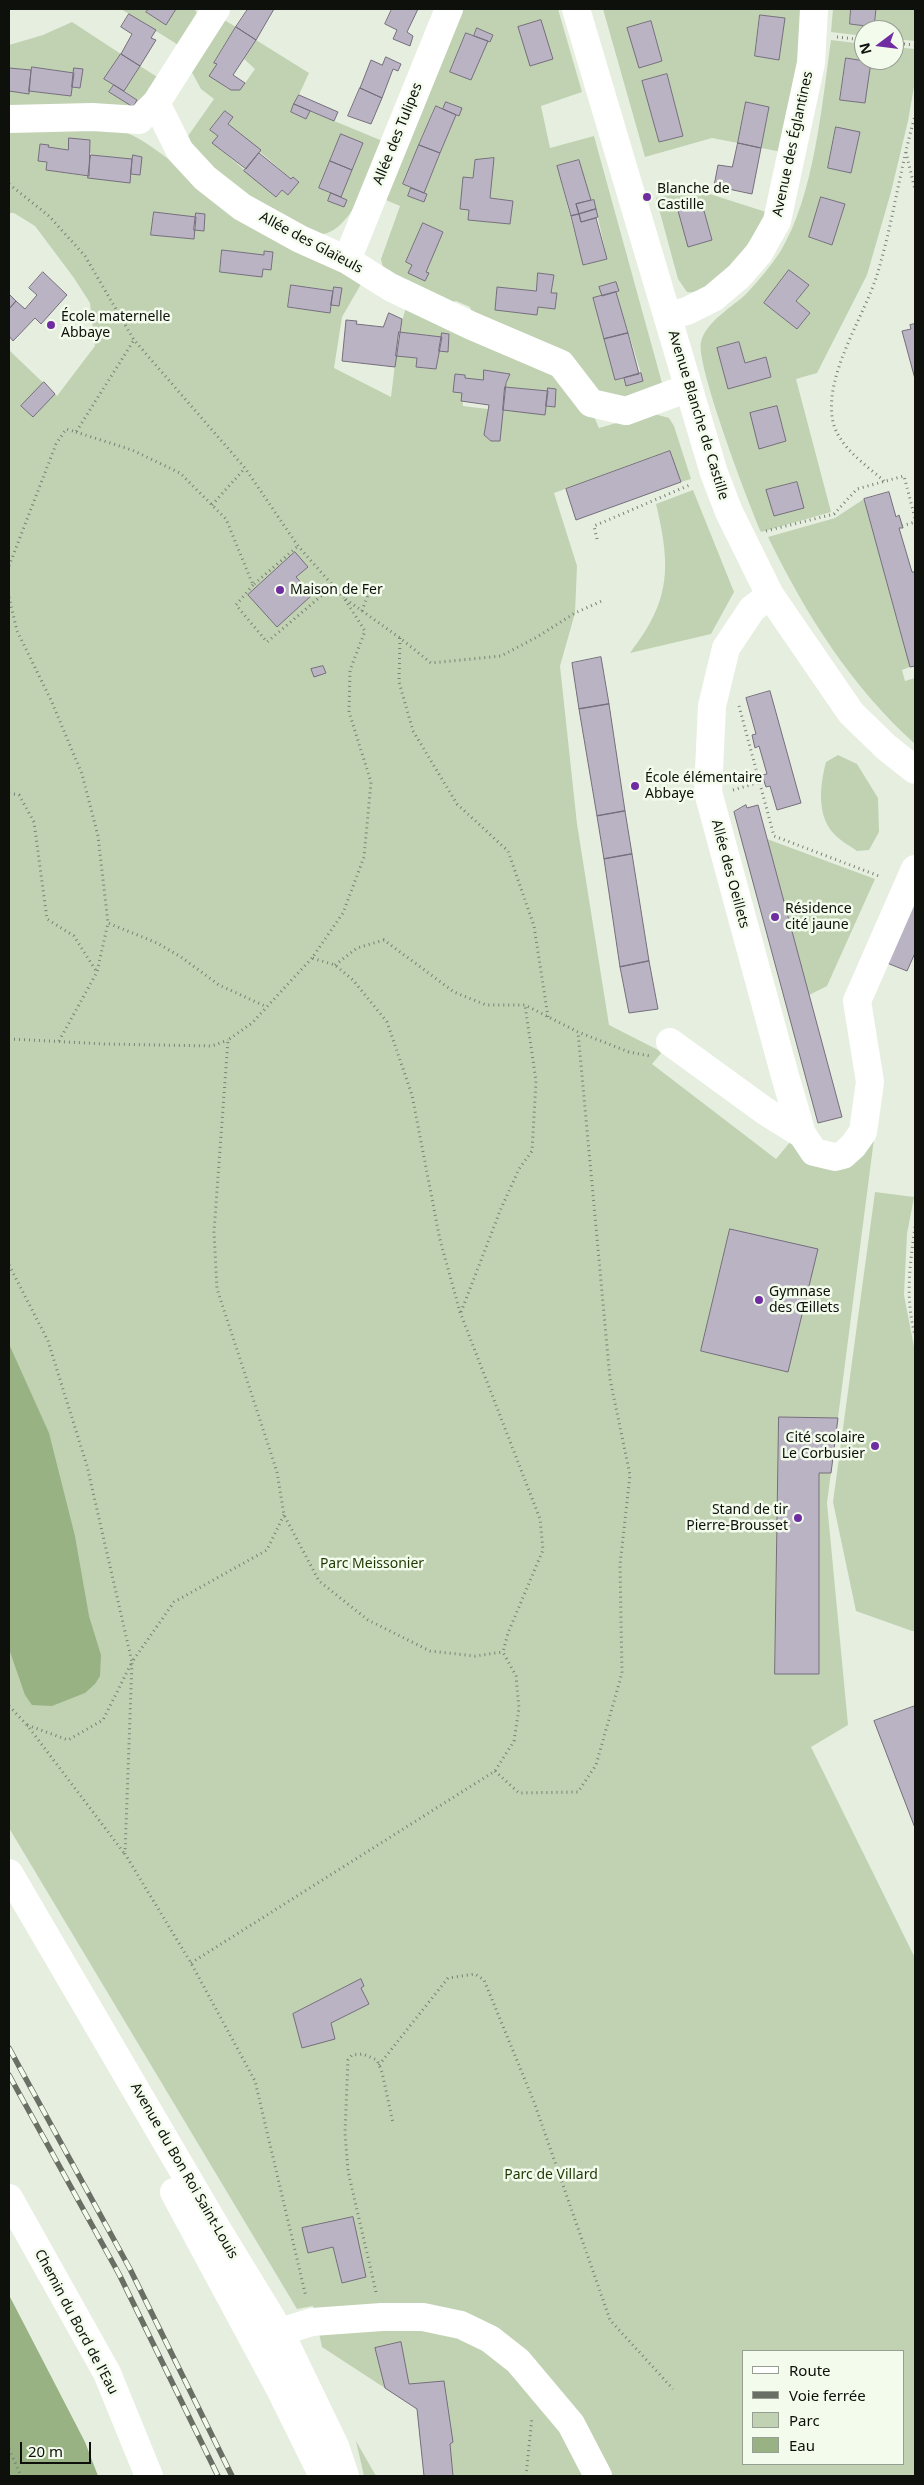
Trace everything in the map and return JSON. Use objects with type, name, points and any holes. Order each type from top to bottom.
[{"type":"street","points":[[9,119],[92,117],[139,120],[156,104],[216,9]]},
{"type":"street","name":"Allée des Tulipes","points":[[347,260],[448,9]]},
{"type":"street","name":"Avenue Blanche de Castille","points":[[576,9],[688,388],[714,473],[729,512],[770,596],[851,713],[886,747],[915,770]]},
{"type":"street","name":"Avenue des Églantines","points":[[668,316],[687,311],[713,298],[739,276],[759,253],[777,221],[811,63],[814,9]]},
{"type":"street","name":"Allée des Glaïeuls","points":[[156,104],[180,151],[205,178],[242,207],[300,239],[347,260],[390,287],[472,326],[561,364],[591,403],[626,411],[688,388]]},
{"type":"street","name":"Allée des Oeillets","points":[[770,596],[752,609],[726,648],[712,706],[708,792],[802,1134],[814,1152],[836,1157],[853,1146],[863,1132],[870,1082],[857,1001],[915,869]]},
{"type":"street","name":"Allée des Oeillets","points":[[664,1049],[802,1134]]},
{"type":"street","name":"Avenue du Bon Roi Saint-Louis","points":[[9,1872],[216,2227],[280,2332],[335,2446],[345,2476]]},
{"type":"street","name":"Avenue du Bon Roi Saint-Louis","points":[[9,1902],[117,2090],[257,2345],[323,2476]]},
{"type":"street","name":"Chemin du Bord de l'Eau","points":[[9,2198],[107,2373],[149,2476]]},
{"type":"street","points":[[257,2345],[280,2332],[312,2322],[382,2317],[423,2317],[462,2325],[490,2339],[518,2361],[571,2424],[598,2476]]},
{"type":"path","points":[[884,481],[842,442],[833,423],[832,408],[839,370],[877,275],[905,150],[915,116]]},
{"type":"path","points":[[905,150],[915,190]]},
{"type":"path","points":[[9,184],[49,216],[85,256],[134,340],[245,468],[298,546],[344,598],[365,631],[350,670],[349,712],[371,782],[364,857],[343,912],[312,958],[252,1023],[228,1040],[212,1046],[9,1039]]},
{"type":"path","points":[[76,432],[134,340]]},
{"type":"path","points":[[9,566],[56,444],[66,429],[132,450],[180,473],[226,519],[253,585]]},
{"type":"path","points":[[212,505],[245,468]]},
{"type":"path","points":[[764,532],[834,514],[857,489],[904,476],[915,520],[902,526]]},
{"type":"path","points":[[597,539],[594,526],[699,481]]},
{"type":"path","points":[[298,546],[253,585],[236,605],[267,642],[333,586]]},
{"type":"path","points":[[362,610],[371,586]]},
{"type":"path","points":[[9,597],[17,631],[51,700],[82,774],[98,836],[108,924],[97,972],[59,1041]]},
{"type":"path","points":[[344,598],[431,663],[501,656],[537,637],[575,613],[604,600]]},
{"type":"path","points":[[400,638],[399,682],[413,731],[457,804],[508,852],[534,926],[548,1017]]},
{"type":"path","points":[[737,697],[752,742],[774,836],[879,876]]},
{"type":"path","points":[[726,791],[762,782]]},
{"type":"path","points":[[9,794],[19,795],[34,822],[47,919],[74,936],[97,972]]},
{"type":"path","points":[[108,924],[157,943],[181,956],[219,985],[267,1006]]},
{"type":"path","points":[[335,965],[357,948],[384,940],[454,992],[486,1005],[525,1005],[578,1032],[629,1052],[664,1049]]},
{"type":"path","points":[[191,1963],[496,1770],[514,1740],[519,1708],[516,1676],[502,1652],[508,1632],[543,1550],[540,1519],[460,1312],[440,1240],[412,1095],[387,1022],[353,980],[335,965],[312,958]]},
{"type":"path","points":[[460,1312],[500,1211],[519,1169],[532,1151],[536,1081],[525,1005]]},
{"type":"path","points":[[496,1770],[519,1793],[578,1792],[596,1765],[622,1673],[620,1565],[630,1475],[610,1379],[578,1032]]},
{"type":"path","points":[[228,1040],[214,1232],[217,1289],[277,1472],[284,1515],[319,1581],[368,1620],[430,1651],[474,1656],[502,1652]]},
{"type":"path","points":[[915,1227],[909,1268],[909,1300],[915,1336]]},
{"type":"path","points":[[9,1265],[48,1341],[84,1457],[132,1662],[125,1854]]},
{"type":"path","points":[[27,1725],[68,1740],[103,1720],[132,1662],[174,1602],[267,1550],[284,1515]]},
{"type":"path","points":[[9,1706],[27,1725],[125,1854],[191,1963],[255,2081],[312,2322]]},
{"type":"path","points":[[379,2065],[448,1978],[475,1974],[484,1980],[534,2102],[610,2320],[673,2389]]},
{"type":"path","points":[[382,2317],[348,2171],[345,2133],[348,2060],[352,2055],[363,2054],[377,2060],[393,2123]]},
{"type":"path","points":[[526,2476],[530,2424],[540,2388]]},
{"type":"path","points":[[9,2449],[21,2476]]},
{"type":"green space","points":[[121,9],[149,9],[147,13],[166,25],[176,9],[193,9],[196,11],[199,21],[183,48]]},
{"type":"green space","points":[[463,9],[558,9],[582,92],[541,106],[550,148],[594,136],[662,383],[660,386],[621,399],[604,398],[472,313],[470,307],[456,301],[447,304],[383,268],[381,259],[400,206],[379,197]],"holes":[[[477,28],[493,35],[490,42],[488,41],[471,80],[450,72],[466,33],[474,36]],[[447,102],[461,108],[456,115],[424,193],[427,194],[424,202],[408,196],[411,188],[403,184],[435,106],[443,109]],[[493,158],[490,198],[512,201],[510,224],[468,220],[469,210],[460,209],[463,178],[473,178],[475,161]],[[579,160],[591,200],[594,200],[607,259],[583,265],[557,166]],[[423,223],[443,232],[426,272],[428,273],[425,281],[409,273],[412,265],[406,261]],[[538,273],[554,275],[551,293],[557,294],[555,309],[538,307],[537,315],[495,310],[497,287],[536,291]],[[616,282],[619,291],[616,292],[643,380],[627,385],[624,378],[615,380],[593,299],[602,296],[599,287]]]},
{"type":"green space","points":[[603,9],[803,9],[797,71],[782,152],[761,148],[769,107],[747,102],[738,143],[712,138],[645,157]],"holes":[[[760,15],[785,18],[779,60],[755,56]],[[651,21],[662,61],[639,68],[628,28]],[[667,74],[683,136],[659,142],[642,81]]]},
{"type":"green space","points":[[833,9],[851,9],[850,24],[854,24],[854,35],[831,32]]},
{"type":"green space","points":[[876,9],[915,9],[915,41],[904,40],[904,20],[875,20]]},
{"type":"green space","points":[[221,18],[236,27],[214,62],[217,64],[210,76],[231,90],[240,90],[255,69],[244,59],[256,40],[309,73],[291,112],[306,119],[310,111],[385,142],[369,181],[343,222],[333,230],[322,234],[309,232],[293,225],[256,202],[192,155],[188,136],[214,99],[201,89],[189,67]],"holes":[[[225,111],[233,117],[228,124],[291,179],[293,177],[299,181],[288,195],[282,190],[276,197],[213,143],[218,136],[210,130]],[[341,135],[363,144],[341,197],[347,200],[344,207],[328,201],[331,193],[319,188]]]},
{"type":"green space","points":[[72,22],[121,54],[105,79],[114,85],[109,92],[133,107],[137,100],[124,91],[140,66],[162,80],[144,104],[129,112],[84,110],[78,104],[71,104],[68,111],[9,112],[9,91],[28,94],[29,91],[71,96],[72,87],[80,88],[82,69],[74,68],[74,73],[32,67],[31,70],[9,68],[9,45],[43,35]]},
{"type":"green space","points":[[831,40],[854,43],[854,59],[846,58],[840,100],[864,103],[870,70],[904,70],[904,48],[915,49],[915,81],[908,121],[891,192],[867,275],[817,373],[796,379],[831,512],[761,532],[735,466],[714,404],[701,355],[701,342],[708,327],[747,293],[764,273],[780,252],[792,230],[809,178],[820,121]],"holes":[[[836,127],[860,133],[851,173],[828,168]],[[821,197],[845,204],[832,245],[810,238]],[[789,270],[809,285],[796,301],[810,313],[797,329],[764,303]],[[739,342],[745,363],[766,357],[771,377],[728,389],[717,348]],[[777,407],[786,441],[760,448]],[[796,482],[803,508],[774,516],[767,490]]]},
{"type":"green space","name":"Parc Meissonier","points":[[9,128],[123,131],[151,146],[193,177],[235,203],[364,279],[342,317],[334,368],[391,397],[396,356],[417,358],[416,367],[436,369],[439,351],[448,351],[449,334],[442,333],[442,337],[399,332],[406,307],[541,362],[592,412],[599,428],[651,413],[669,418],[674,426],[691,479],[681,482],[669,451],[554,493],[577,566],[575,613],[560,666],[577,824],[609,1025],[662,1052],[652,1064],[776,1159],[791,1141],[815,1164],[874,1139],[827,1503],[848,1725],[811,1747],[915,1958],[915,2476],[424,2476],[417,2409],[322,2347],[313,2306],[297,2309],[9,1828],[9,350],[57,396],[95,346],[90,303],[74,278],[35,226],[14,213],[9,213]],"holes":[[[40,144],[48,145],[48,147],[91,153],[91,155],[132,159],[133,156],[141,157],[140,175],[131,174],[129,183],[46,170],[47,162],[38,161]],[[154,212],[196,217],[197,213],[205,214],[204,231],[194,230],[193,239],[151,235]],[[222,250],[264,255],[265,251],[273,252],[271,270],[263,269],[261,277],[220,272]],[[291,285],[333,291],[334,287],[341,288],[339,306],[331,305],[330,313],[288,307]],[[484,370],[510,374],[505,387],[548,391],[548,388],[556,389],[555,406],[503,410],[491,441],[484,435],[488,409],[463,406],[462,393],[453,392],[455,374],[465,375],[465,378],[483,380]]]},
{"type":"green space","points":[[691,188],[766,212],[753,236],[723,275],[711,285],[699,291],[687,292],[678,279],[656,198]],"holes":[[[701,200],[712,240],[688,247]]]},
{"type":"green space","points":[[693,490],[734,592],[711,634],[630,653],[644,634],[653,616],[664,582],[664,546],[656,504]]},
{"type":"green space","points":[[864,499],[910,667],[902,670],[905,681],[915,678],[915,744],[892,722],[850,674],[814,621],[768,537],[835,518]]},
{"type":"green space","points":[[838,755],[857,764],[878,798],[879,832],[869,850],[857,851],[835,835],[829,827],[822,810],[821,790],[826,762]]},
{"type":"green space","points":[[767,839],[875,879],[827,986],[809,995]]},
{"type":"green space","points":[[875,1192],[914,1197],[907,1234],[904,1295],[915,1352],[915,1631],[856,1611],[833,1502]]},
{"type":"green space","points":[[356,2441],[376,2476],[364,2476]]},
{"type":"water","points":[[9,1344],[49,1433],[75,1536],[89,1616],[101,1655],[100,1676],[95,1684],[85,1693],[52,1706],[32,1705],[25,1695],[9,1649]]},
{"type":"water","points":[[9,2295],[85,2442],[98,2476],[9,2476]]},
{"type":"building","points":[[149,9],[176,9],[166,25],[146,12]]},
{"type":"building","points":[[248,9],[274,9],[256,40],[236,27]]},
{"type":"building","points":[[392,9],[418,9],[407,32],[413,36],[410,46],[393,39],[397,30],[385,24]]},
{"type":"building","points":[[851,9],[876,9],[875,20],[854,20],[854,24],[850,24]]},
{"type":"building","points":[[129,14],[156,30],[151,38],[156,40],[140,66],[121,54],[132,34],[121,27]]},
{"type":"building","points":[[760,15],[785,18],[779,60],[755,56]]},
{"type":"building","points":[[541,20],[553,59],[530,66],[518,27]]},
{"type":"building","points":[[651,21],[662,61],[639,68],[627,28]]},
{"type":"building","points":[[236,27],[256,40],[233,75],[245,83],[240,90],[231,90],[209,76],[217,64],[214,63]]},
{"type":"building","points":[[477,28],[493,35],[490,42],[474,36]]},
{"type":"building","points":[[466,33],[488,41],[471,80],[450,72]]},
{"type":"building","points":[[121,54],[140,66],[124,91],[104,79]]},
{"type":"building","points":[[386,57],[401,64],[398,71],[393,69],[382,98],[360,88],[371,60],[382,65]]},
{"type":"building","points":[[846,58],[854,59],[854,70],[870,70],[865,103],[840,100]]},
{"type":"building","points":[[32,67],[74,73],[71,96],[29,91]]},
{"type":"building","points":[[9,68],[31,70],[29,94],[9,91]]},
{"type":"building","points":[[74,68],[83,69],[80,88],[72,87]]},
{"type":"building","points":[[667,74],[683,136],[659,142],[642,81]]},
{"type":"building","points":[[114,85],[137,100],[133,107],[109,92]]},
{"type":"building","points":[[360,88],[382,98],[371,124],[348,116]]},
{"type":"building","points":[[299,95],[338,112],[334,121],[294,104]]},
{"type":"building","points":[[446,102],[462,108],[459,116],[443,109]]},
{"type":"building","points":[[746,102],[769,107],[761,148],[738,143]]},
{"type":"building","points":[[294,104],[310,111],[306,119],[291,112]]},
{"type":"building","points":[[436,106],[456,115],[440,153],[419,145]]},
{"type":"building","points":[[225,111],[233,117],[228,124],[261,150],[246,169],[212,143],[218,136],[210,130]]},
{"type":"building","points":[[836,127],[860,132],[851,173],[828,168]]},
{"type":"building","points":[[341,134],[363,143],[352,170],[330,161]]},
{"type":"building","points":[[69,138],[90,140],[89,176],[46,170],[47,162],[38,161],[40,144],[68,150]]},
{"type":"building","points":[[738,143],[761,148],[752,194],[714,186],[718,165],[732,167]]},
{"type":"building","points":[[419,145],[440,153],[424,193],[403,184]]},
{"type":"building","points":[[259,153],[291,179],[293,177],[299,182],[288,195],[282,190],[276,197],[244,171]]},
{"type":"building","points":[[91,155],[132,159],[130,183],[88,178]]},
{"type":"building","points":[[133,155],[142,157],[140,175],[131,174]]},
{"type":"building","points":[[494,158],[490,198],[513,201],[510,224],[468,220],[469,210],[460,209],[463,177],[473,178],[475,160]]},
{"type":"building","points":[[579,160],[591,200],[576,204],[579,214],[571,216],[557,166]]},
{"type":"building","points":[[330,161],[352,170],[341,197],[319,188]]},
{"type":"building","points":[[411,188],[427,194],[424,202],[408,196]]},
{"type":"building","points":[[331,193],[347,200],[344,207],[328,201]]},
{"type":"building","points":[[821,197],[845,204],[832,245],[809,237]]},
{"type":"building","points":[[594,200],[596,209],[579,214],[576,204]]},
{"type":"building","points":[[701,200],[712,240],[688,247],[677,207]]},
{"type":"building","points":[[596,209],[598,217],[581,222],[579,214]]},
{"type":"building","points":[[154,212],[196,217],[194,239],[151,235]]},
{"type":"building","points":[[196,213],[205,214],[204,231],[194,230]]},
{"type":"building","points":[[579,214],[581,222],[596,218],[607,259],[583,265],[571,216]]},
{"type":"building","points":[[423,223],[443,232],[426,272],[429,273],[425,281],[408,273],[412,265],[406,262]]},
{"type":"building","points":[[222,250],[264,255],[264,251],[273,252],[271,270],[263,269],[262,277],[220,272]]},
{"type":"building","points":[[789,270],[809,285],[796,301],[810,313],[797,329],[764,303]]},
{"type":"building","points":[[43,272],[67,295],[41,324],[35,318],[13,341],[9,336],[9,309],[16,301],[25,309],[37,295],[29,288]]},
{"type":"building","points":[[538,273],[554,275],[551,293],[557,293],[555,309],[538,307],[537,315],[495,310],[497,287],[536,291]]},
{"type":"building","points":[[616,282],[619,291],[602,296],[599,287]]},
{"type":"building","points":[[291,285],[333,291],[330,313],[288,307]]},
{"type":"building","points":[[334,287],[342,288],[339,306],[331,305]]},
{"type":"building","points":[[616,292],[628,333],[604,339],[593,298]]},
{"type":"building","points":[[9,294],[16,301],[9,309]]},
{"type":"building","points":[[389,313],[402,319],[395,367],[342,361],[346,320],[357,321],[356,324],[383,327]]},
{"type":"building","points":[[915,324],[915,379],[902,331],[911,329],[910,325]]},
{"type":"building","points":[[399,332],[442,337],[436,369],[416,367],[417,358],[396,356]]},
{"type":"building","points":[[442,333],[449,334],[448,352],[439,351]]},
{"type":"building","points":[[628,333],[639,374],[615,380],[604,339]]},
{"type":"building","points":[[739,342],[745,363],[766,357],[771,377],[728,389],[717,348]]},
{"type":"building","points":[[484,370],[510,374],[506,383],[500,441],[491,441],[484,435],[489,405],[461,401],[462,393],[453,392],[455,374],[465,375],[465,378],[483,380]]},
{"type":"building","points":[[641,373],[643,381],[626,386],[624,378]]},
{"type":"building","points":[[44,382],[55,394],[33,417],[21,406]]},
{"type":"building","points":[[505,387],[548,391],[545,415],[503,410]]},
{"type":"building","points":[[548,388],[556,389],[555,407],[546,406]]},
{"type":"building","points":[[777,406],[786,441],[759,449],[750,413]]},
{"type":"building","points":[[670,451],[681,482],[576,520],[566,489]]},
{"type":"building","points":[[797,482],[804,508],[774,516],[766,490]]},
{"type":"building","points":[[889,492],[896,517],[899,515],[903,528],[899,528],[912,572],[915,572],[915,666],[910,667],[864,499]]},
{"type":"building","name":"Maison de Fer","points":[[295,552],[308,567],[296,577],[312,595],[277,627],[248,595]]},
{"type":"building","points":[[601,657],[609,704],[579,709],[572,663]]},
{"type":"building","points":[[323,666],[326,673],[314,677],[311,669]]},
{"type":"building","points":[[770,691],[801,803],[777,810],[770,786],[766,787],[762,775],[767,774],[759,746],[755,748],[752,735],[756,734],[746,698]]},
{"type":"building","points":[[609,704],[625,811],[597,816],[579,709]]},
{"type":"building","name":"Résidence cité jaune","points":[[746,805],[747,808],[758,805],[842,1117],[818,1123],[734,812]]},
{"type":"building","points":[[625,811],[632,854],[604,859],[597,816]]},
{"type":"building","points":[[632,854],[649,961],[620,967],[604,859]]},
{"type":"building","points":[[915,899],[915,953],[907,971],[887,963]]},
{"type":"building","points":[[649,961],[658,1009],[629,1013],[620,967]]},
{"type":"building","name":"Gymnase des Œillets","points":[[730,1229],[818,1249],[788,1372],[701,1351]]},
{"type":"building","name":"Stand de tir Pierre-Brousset","points":[[779,1417],[838,1418],[831,1473],[819,1473],[819,1674],[775,1674]]},
{"type":"building","points":[[915,1706],[915,1828],[874,1721]]},
{"type":"building","points":[[361,1979],[364,1986],[361,1988],[369,2004],[331,2023],[335,2039],[302,2048],[293,2014]]},
{"type":"building","points":[[353,2217],[366,2277],[342,2283],[333,2247],[308,2253],[302,2228]]},
{"type":"building","points":[[401,2342],[409,2384],[444,2381],[453,2442],[450,2444],[453,2476],[424,2476],[417,2409],[385,2388],[375,2348]]},
{"type":"railway","points":[[9,2048],[130,2269],[232,2476]]},
{"type":"railway","points":[[9,2075],[119,2274],[218,2476]]},
{"type":"place","name":"Blanche de Castille","points":[[647,197]]},
{"type":"place","name":"École maternelle Abbaye","points":[[51,325]]},
{"type":"place","name":"Maison de Fer","points":[[280,590]]},
{"type":"place","name":"École élémentaire Abbaye","points":[[635,786]]},
{"type":"place","name":"Résidence cité jaune","points":[[775,917]]},
{"type":"place","name":"Gymnase des Œillets","points":[[759,1300]]},
{"type":"place","name":"Cité scolaire Le Corbusier","points":[[875,1446]]},
{"type":"place","name":"Stand de tir Pierre-Brousset","points":[[798,1518]]},
{"type":"park label","name":"Parc de Villard","points":[[551,2175]]}]
